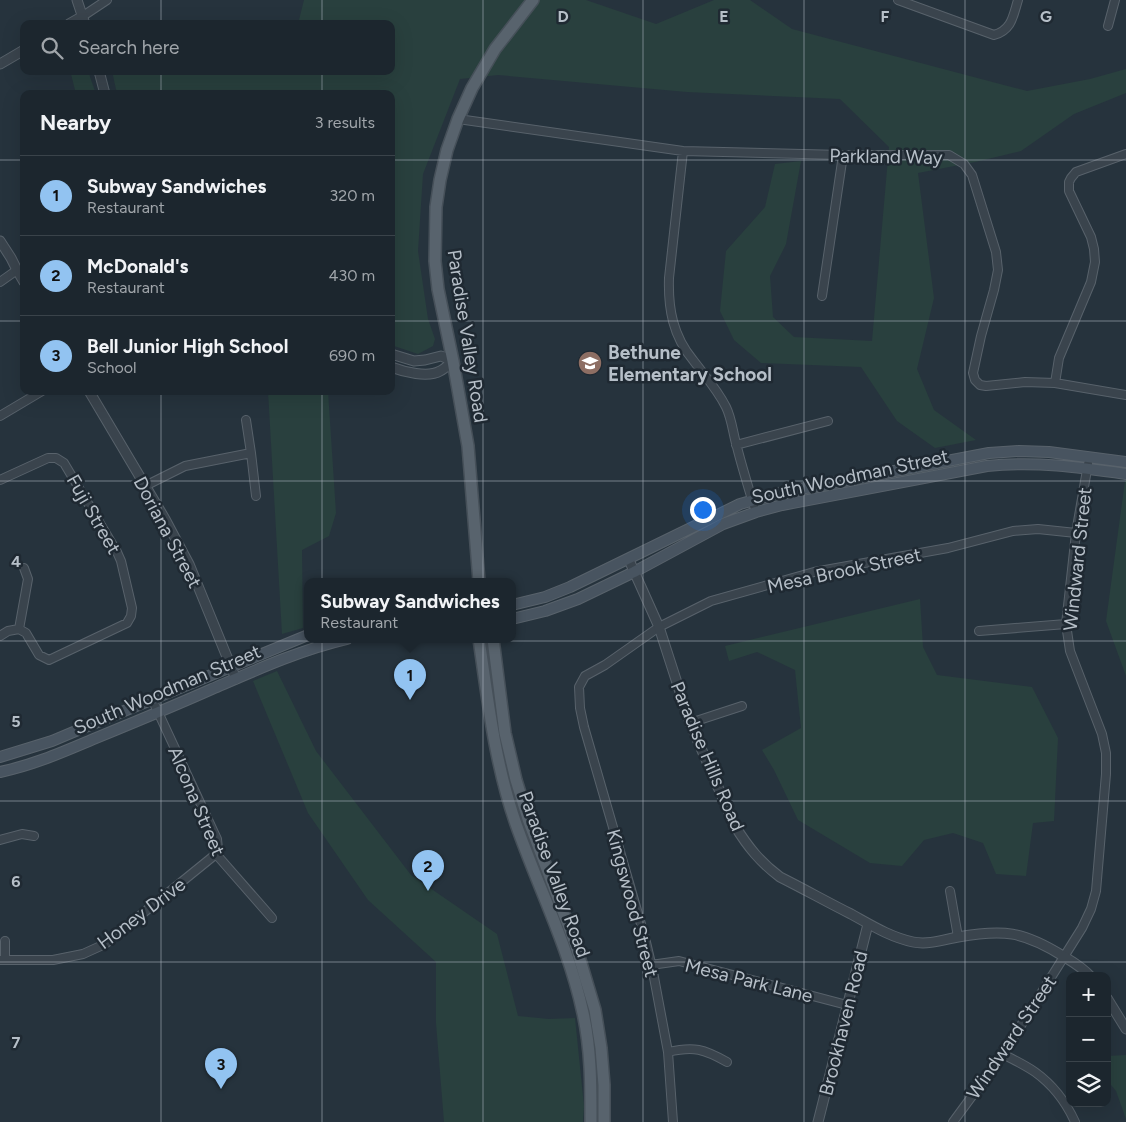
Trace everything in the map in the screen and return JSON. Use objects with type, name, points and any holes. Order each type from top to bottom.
[{"type":"main road","name":"Paradise Valley Road","points":[[480,578],[468,446],[438,289],[435,261],[436,207],[440,180],[448,150],[458,119],[472,88],[495,48],[533,0]]},
{"type":"main road","name":"South Woodman Street","points":[[516,604],[562,591],[629,560],[720,513],[740,504],[779,493],[989,453],[1049,452],[1126,462]]},
{"type":"main road","name":"South Woodman Street","points":[[516,618],[545,611],[578,599],[634,572],[723,524],[756,512],[816,498],[1012,463],[1088,468],[1126,474]]},
{"type":"main road","name":"South Woodman Street","points":[[0,757],[58,738],[304,637]]},
{"type":"main road","name":"South Woodman Street","points":[[0,771],[40,761],[302,652],[330,643]]},
{"type":"main road","name":"Paradise Valley Road","points":[[480,643],[493,735],[504,783],[516,823],[564,947],[583,1013],[589,1049],[591,1122]]},
{"type":"main road","name":"Paradise Valley Road","points":[[494,643],[505,733],[516,780],[528,819],[575,943],[595,1010],[604,1085],[604,1122]]},
{"type":"street","points":[[77,0],[84,20],[108,0]]},
{"type":"street","points":[[898,0],[994,35],[1000,34],[1011,22],[1018,0]]},
{"type":"street","points":[[1108,26],[1115,0]]},
{"type":"street","points":[[0,63],[20,52]]},
{"type":"street","points":[[100,75],[104,90]]},
{"type":"street","name":"Parkland Way","points":[[458,119],[683,151],[843,155],[949,155],[964,164],[972,175],[996,252],[998,270],[973,373],[975,380],[980,385],[986,386],[1025,382],[1055,383],[1126,395]]},
{"type":"street","points":[[683,151],[669,278],[670,310],[677,333],[684,347],[719,393],[727,409],[756,512]]},
{"type":"street","points":[[1055,383],[1059,358],[1091,282],[1095,262],[1091,237],[1071,195],[1069,186],[1071,178],[1076,172],[1126,154]]},
{"type":"street","points":[[822,296],[843,155]]},
{"type":"street","points":[[0,241],[12,258],[20,275]]},
{"type":"street","points":[[0,282],[17,270]]},
{"type":"street","points":[[395,355],[414,361],[440,356],[453,361]]},
{"type":"street","points":[[395,368],[406,372],[427,374],[439,372],[453,361]]},
{"type":"street","points":[[0,416],[35,395]]},
{"type":"street","name":"Doriana Street","points":[[91,395],[189,564],[236,679]]},
{"type":"street","points":[[246,420],[256,496]]},
{"type":"street","points":[[736,445],[828,420]]},
{"type":"street","points":[[145,486],[185,466],[251,453]]},
{"type":"street","name":"Windward Street","points":[[953,1122],[1004,1054],[1087,919],[1096,891],[1107,764],[1106,753],[1102,734],[1070,651],[1066,624],[1076,533],[1090,457]]},
{"type":"street","name":"Fuji Street","points":[[0,480],[48,458],[56,458],[64,463],[121,561],[132,608],[131,616],[127,623],[49,660],[39,655],[26,633],[19,629]]},
{"type":"street","name":"Mesa Brook Street","points":[[579,687],[582,680],[589,673],[604,665],[659,627],[711,601],[814,572],[948,548],[1013,531],[1038,529],[1076,533]]},
{"type":"street","name":"Paradise Hills Road","points":[[629,560],[659,627],[690,723],[735,826],[765,866],[780,877],[888,935],[927,944],[958,937],[991,933],[1016,934],[1042,943],[1086,972]]},
{"type":"street","points":[[0,636],[19,629],[28,579],[24,568]]},
{"type":"street","points":[[979,631],[1066,624]]},
{"type":"street","name":"Kingswood Street","points":[[579,687],[580,708],[584,727],[644,938],[658,998],[668,1052],[673,1122]]},
{"type":"street","name":"Alcona Street","points":[[152,699],[217,839],[218,848],[216,854],[272,918]]},
{"type":"street","points":[[690,723],[742,706]]},
{"type":"street","points":[[0,840],[22,834],[34,836]]},
{"type":"street","name":"Honey Drive","points":[[2,960],[53,960],[82,954],[105,944],[216,854]]},
{"type":"street","points":[[950,891],[958,937]]},
{"type":"street","name":"Brookhaven Road","points":[[818,1122],[868,924]]},
{"type":"street","points":[[2,960],[5,940]]},
{"type":"street","name":"Mesa Park Lane","points":[[651,966],[679,961],[847,1005]]},
{"type":"street","points":[[1111,1005],[1126,1030]]},
{"type":"street","points":[[668,1052],[682,1049],[697,1049],[710,1052],[727,1062]]},
{"type":"street","points":[[1004,1054],[1036,1072],[1056,1091],[1066,1103],[1075,1122]]},
{"type":"green space","points":[[304,0],[586,0],[656,24],[714,0],[750,0],[792,29],[1027,91],[1090,79],[1126,69],[1126,93],[1074,114],[1021,151],[918,173],[934,298],[917,369],[934,410],[976,440],[935,448],[897,421],[861,367],[761,363],[734,340],[720,311],[726,251],[765,207],[775,164],[801,161],[786,244],[770,276],[773,317],[794,337],[872,341],[889,147],[840,99],[687,92],[498,75],[460,79],[423,174],[418,251],[428,319],[435,339],[433,346],[418,354],[395,346],[395,90],[116,90],[113,75],[395,75],[395,20],[299,20]]},
{"type":"green space","points":[[71,75],[89,75],[95,90],[75,90]]},
{"type":"green space","points":[[268,395],[328,395],[336,513],[329,536],[302,550],[303,628],[282,634]]},
{"type":"green space","points":[[1126,481],[1126,676],[1106,621]]},
{"type":"green space","points":[[920,599],[923,647],[937,675],[1032,687],[1058,738],[1054,821],[1033,823],[1026,876],[996,874],[983,843],[953,833],[924,840],[902,866],[870,863],[798,820],[774,770],[762,750],[801,728],[795,670],[757,652],[729,661],[725,646]]},
{"type":"green space","points":[[277,671],[316,751],[411,875],[497,934],[518,1016],[549,1019],[575,1018],[584,1106],[583,1122],[444,1122],[436,1023],[436,962],[368,900],[308,813],[253,681]]},
{"type":"green space","points":[[1126,1055],[1126,1119],[1116,1091],[1111,1085],[1111,1056]]},
{"type":"place","name":"Bethune Elementary School","points":[[590,363]]},
{"type":"place","name":"Subway Sandwiches","points":[[410,700]]},
{"type":"place","name":"McDonald's","points":[[428,891]]},
{"type":"place","name":"Bell Junior High School","points":[[221,1089]]}]
